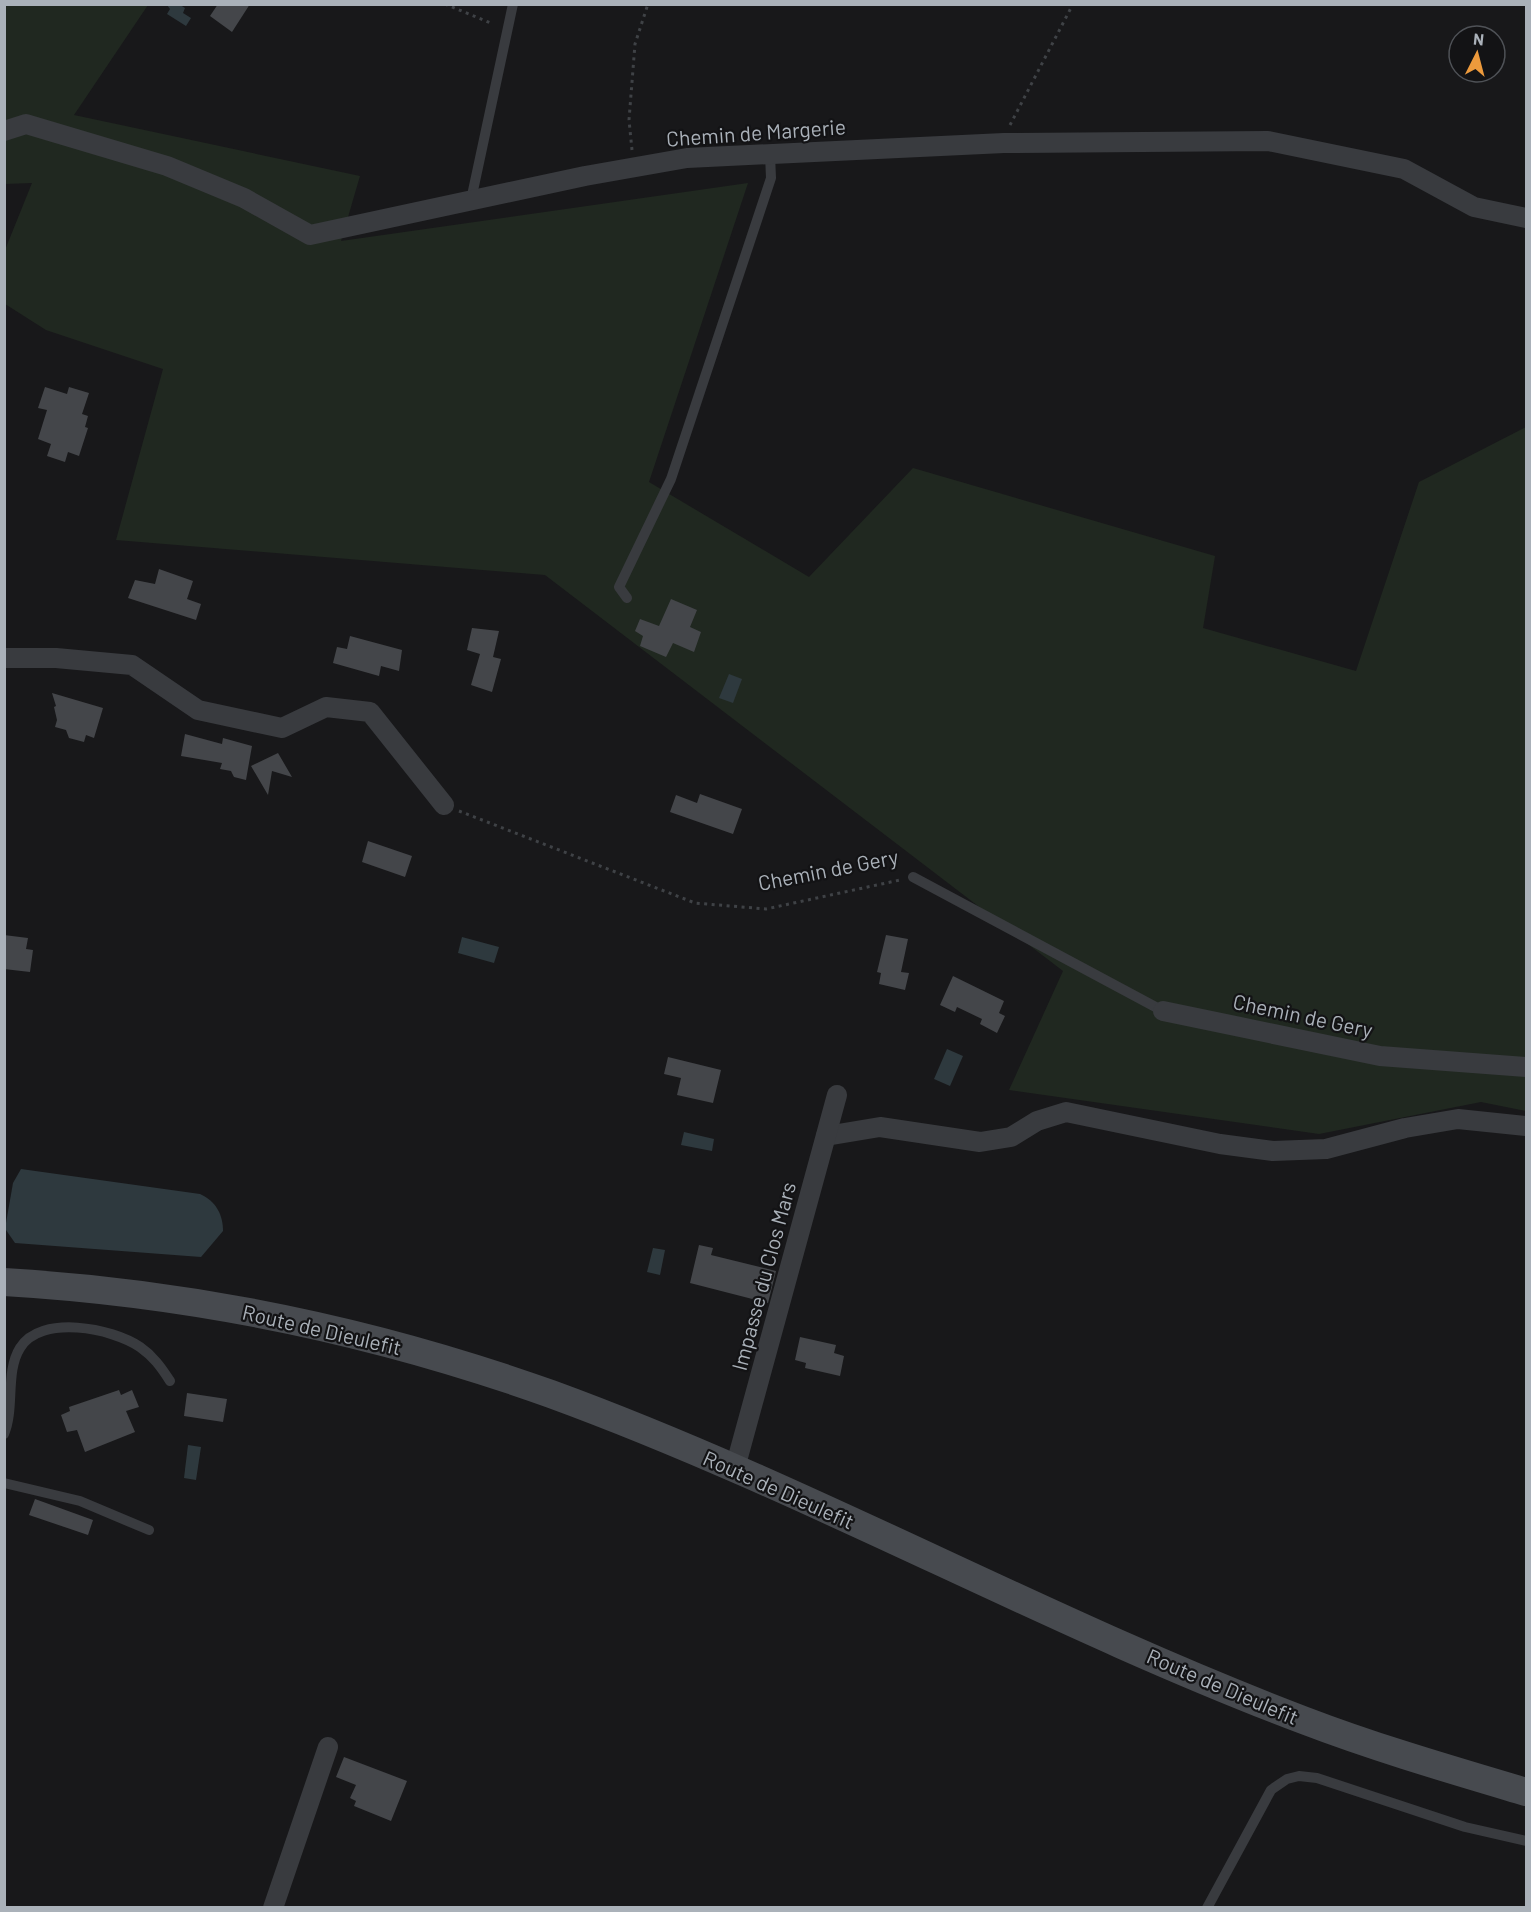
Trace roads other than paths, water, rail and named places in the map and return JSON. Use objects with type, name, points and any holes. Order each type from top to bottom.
[{"type":"main road","name":"Route de Dieulefit","points":[[4,1282],[163,1296],[312,1324],[432,1355],[551,1395],[735,1468],[1183,1671],[1281,1711],[1412,1758],[1527,1792]]},
{"type":"street","name":"Chemin de Margerie","points":[[4,132],[26,124],[167,166],[244,198],[310,235],[471,200],[687,158],[1004,143],[1268,141],[1404,169],[1474,207],[1527,218]]},
{"type":"street","points":[[4,658],[56,658],[132,665],[198,710],[282,728],[326,707],[370,712],[444,805]]},
{"type":"street","name":"Chemin de Gery","points":[[1163,1011],[1380,1056],[1527,1067]]},
{"type":"street","name":"Impasse du Clos Mars","points":[[735,1468],[837,1095]]},
{"type":"street","points":[[826,1136],[880,1127],[980,1142],[1011,1137],[1037,1121],[1066,1112],[1221,1144],[1273,1150],[1326,1149],[1405,1128],[1458,1119],[1527,1126]]},
{"type":"street","points":[[273,1908],[328,1747]]},
{"type":"lane","points":[[471,200],[513,4]]},
{"type":"lane","points":[[627,598],[619,587],[671,479],[689,428],[771,178],[770,155]]},
{"type":"lane","name":"Chemin de Gery","points":[[913,877],[1163,1011]]},
{"type":"lane","points":[[4,1434],[9,1421],[15,1360],[29,1338],[49,1329],[100,1330],[122,1337],[156,1360],[170,1381]]},
{"type":"lane","points":[[4,1483],[80,1500],[149,1530]]},
{"type":"lane","points":[[1207,1908],[1272,1791],[1293,1777],[1317,1778],[1465,1827],[1527,1841]]}]
